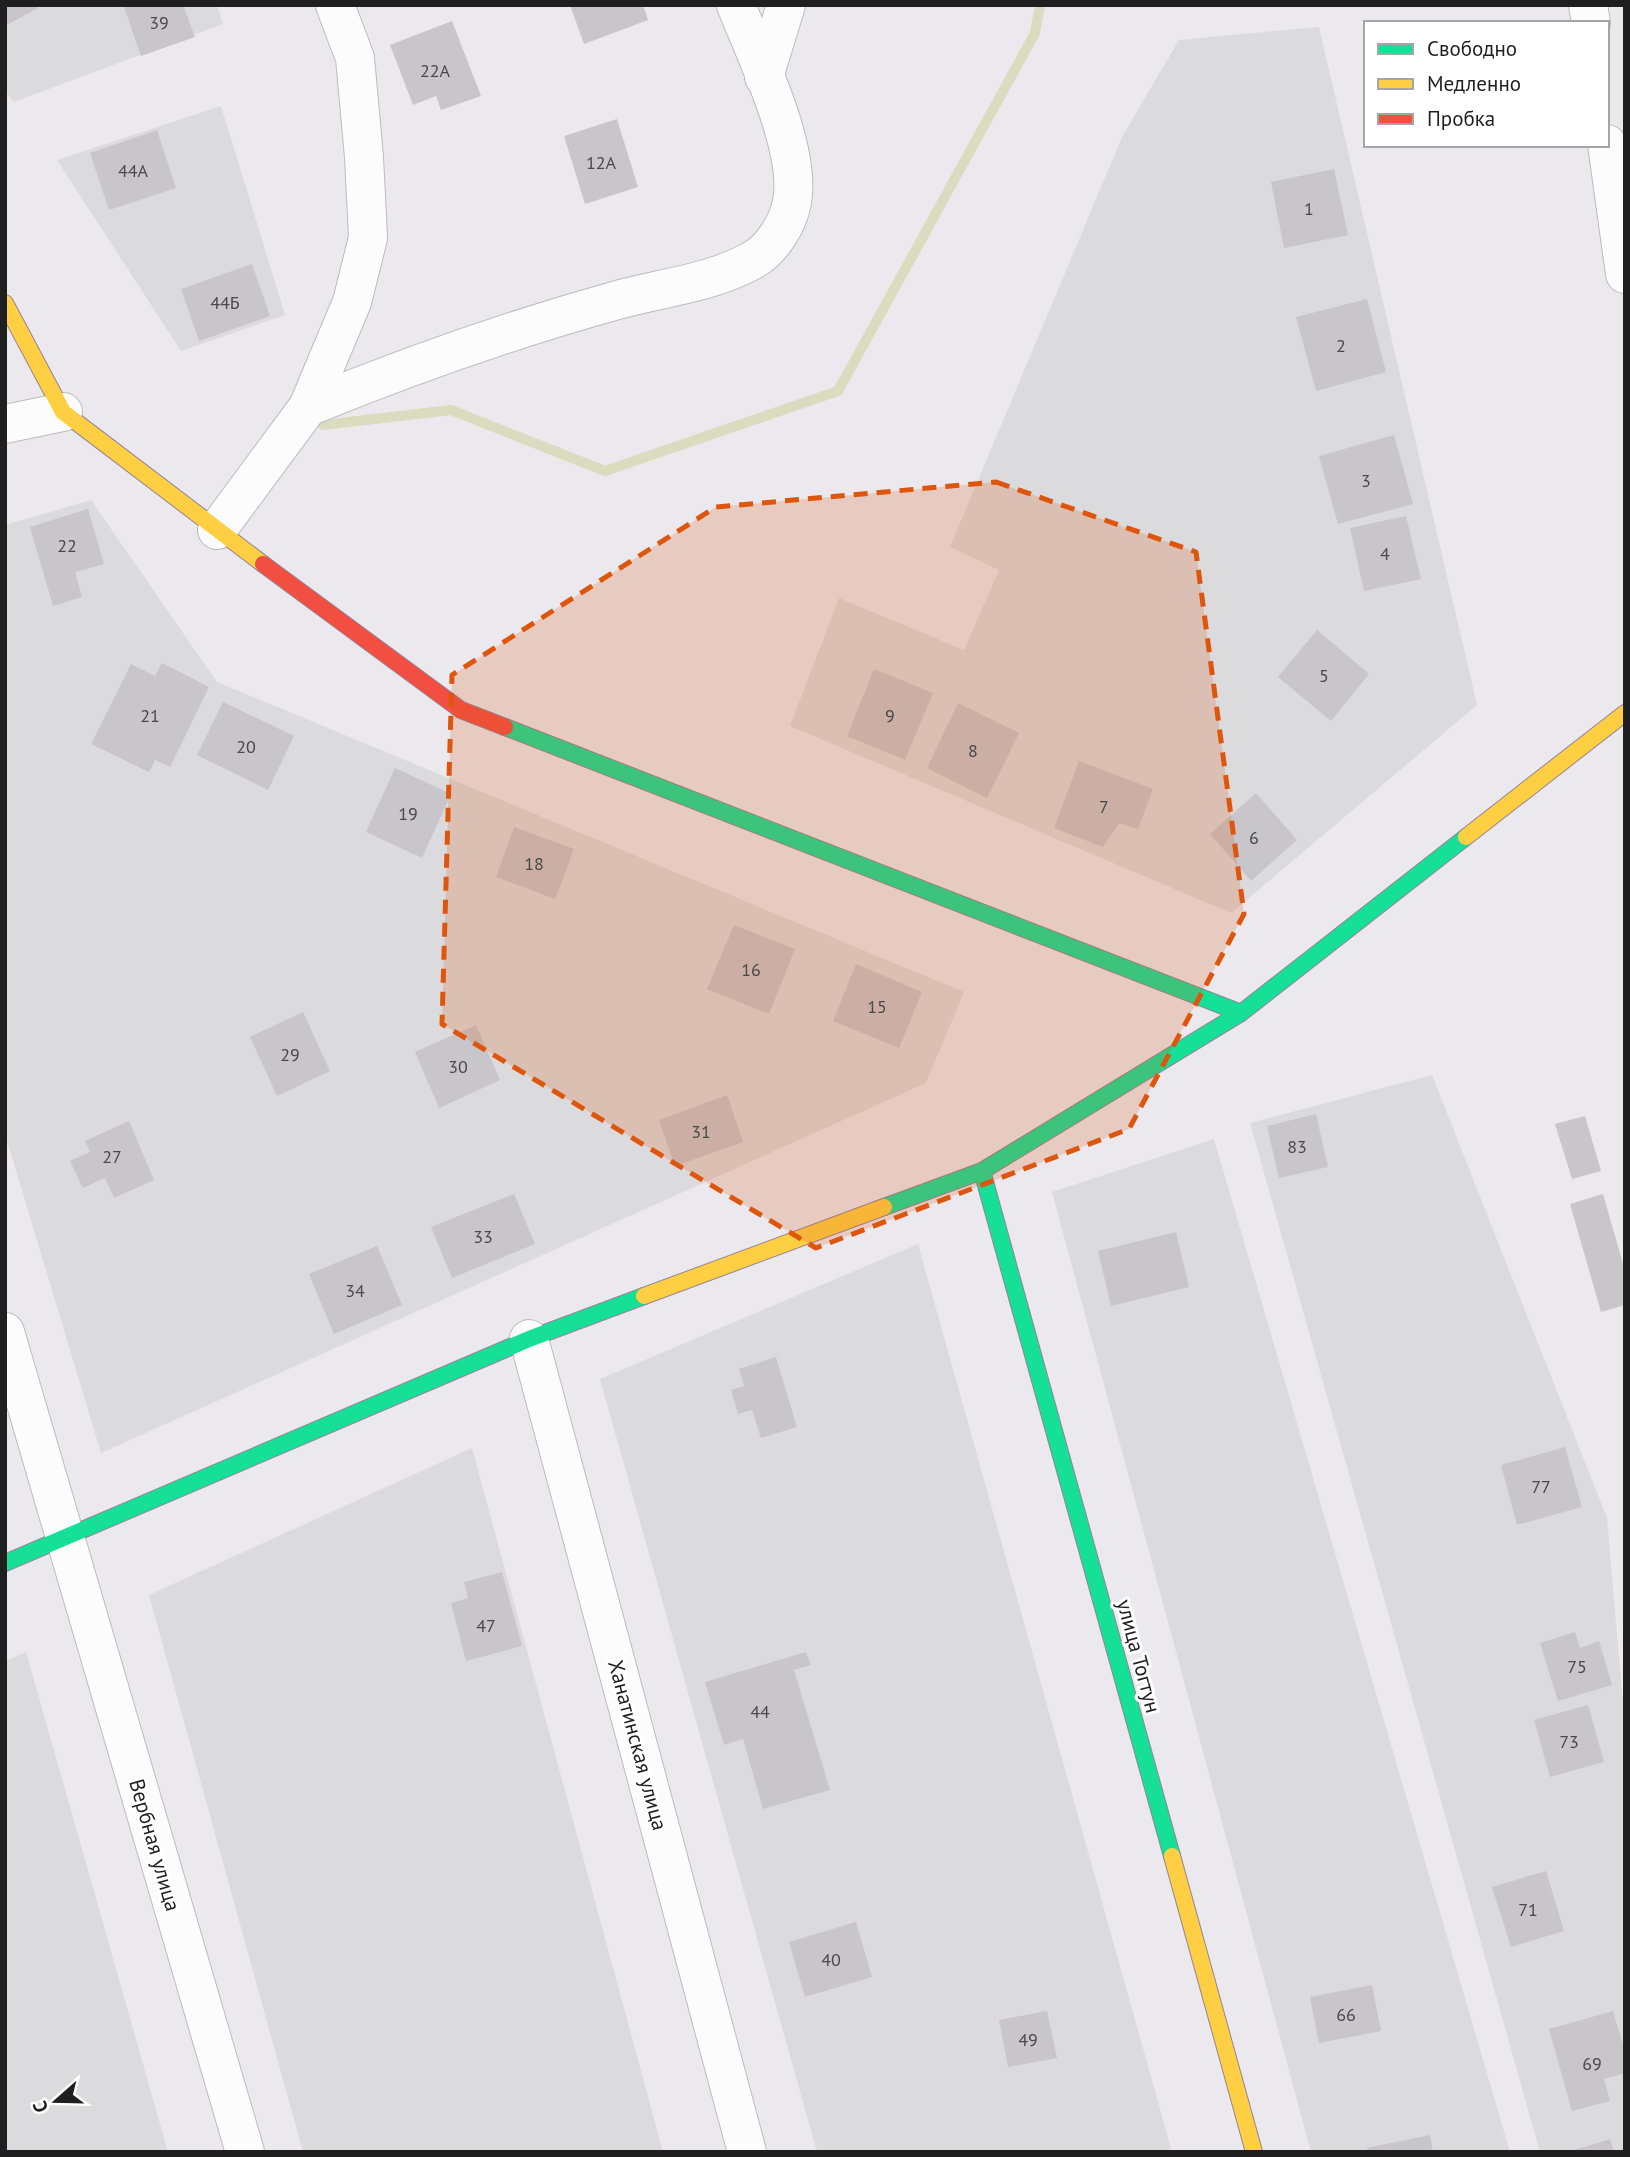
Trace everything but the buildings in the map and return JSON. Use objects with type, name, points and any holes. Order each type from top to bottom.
[{"type":"street","points":[[217,530],[308,407],[352,302],[368,238],[355,58],[335,5]]},
{"type":"street","points":[[308,407],[374,380],[507,335],[614,301],[704,279],[753,261],[776,239],[792,203],[793,166],[764,77],[736,5]]},
{"type":"street","points":[[764,77],[786,5]]},
{"type":"street","points":[[1607,147],[1625,274]]},
{"type":"street","points":[[5,303],[63,412],[217,530],[461,710],[1241,1013]]},
{"type":"street","points":[[5,424],[63,412]]},
{"type":"street","points":[[5,1563],[528,1339],[982,1171],[1241,1013],[1625,713]]},
{"type":"street","name":"улица Тогтун","points":[[982,1171],[1254,2152]]},
{"type":"street","name":"Вербная улица","points":[[5,1332],[245,2152]]},
{"type":"street","name":"Ханатинская улица","points":[[528,1339],[747,2152]]},
{"type":"highlighted area","points":[[996,482],[1196,552],[1244,914],[1129,1129],[816,1248],[442,1024],[452,675],[716,507]]},
{"type":"shaded area","points":[[5,5],[217,5],[223,24],[14,102],[5,91]]},
{"type":"shaded area","points":[[1319,27],[1477,705],[1231,913],[790,726],[839,598],[964,650],[999,570],[950,547],[1122,137],[1179,40]]},
{"type":"shaded area","points":[[221,106],[285,315],[181,351],[57,160]]},
{"type":"shaded area","points":[[91,500],[217,682],[964,992],[926,1083],[101,1453],[5,1134],[5,525]]},
{"type":"shaded area","points":[[1432,1075],[1607,1518],[1625,1728],[1625,2152],[1540,2152],[1250,1123]]},
{"type":"shaded area","points":[[1214,1139],[1510,2152],[1311,2152],[1052,1192]]},
{"type":"shaded area","points":[[918,1244],[1172,2152],[817,2152],[600,1379]]},
{"type":"shaded area","points":[[472,1448],[663,2152],[303,2152],[149,1595]]},
{"type":"shaded area","points":[[26,1652],[168,2152],[5,2152],[5,1661]]},
{"type":"waterway","points":[[323,425],[451,410],[605,471],[838,391],[1035,33],[1040,5]]},
{"type":"traffic: fast","points":[[505,727],[1241,1013]]},
{"type":"traffic: fast","points":[[884,1207],[982,1171],[1241,1013],[1466,837]]},
{"type":"traffic: fast","points":[[982,1171],[1172,1856]]},
{"type":"traffic: fast","points":[[5,1563],[529,1339],[644,1296]]},
{"type":"traffic: slow","points":[[5,303],[63,412],[263,564]]},
{"type":"traffic: slow","points":[[1466,837],[1625,713]]},
{"type":"traffic: slow","points":[[644,1296],[884,1207]]},
{"type":"traffic: slow","points":[[1172,1856],[1254,2152]]},
{"type":"traffic: jam","points":[[263,564],[461,710],[505,727]]}]
